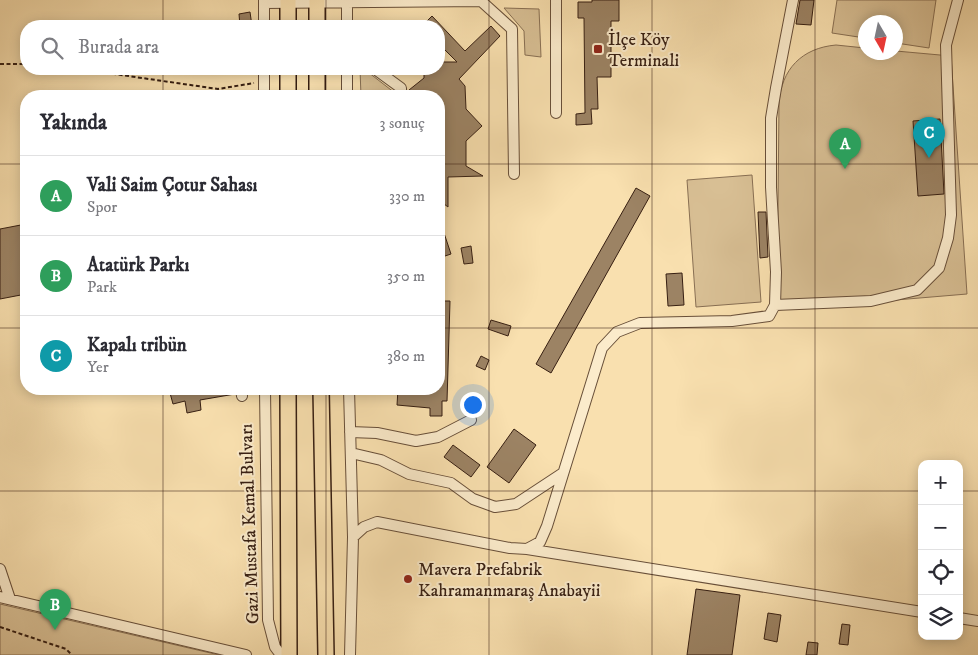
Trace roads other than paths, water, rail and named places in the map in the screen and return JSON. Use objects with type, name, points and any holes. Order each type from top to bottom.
[{"type":"highway","points":[[288,1],[288,20]]},
{"type":"highway","points":[[317,1],[317,20]]},
{"type":"highway","points":[[288,75],[288,90]]},
{"type":"highway","points":[[317,75],[317,90]]},
{"type":"highway","name":"Gazi Mustafa Kemal Bulvarı","points":[[288,395],[288,655]]},
{"type":"highway","points":[[321,395],[326,655]]},
{"type":"street","points":[[264,20],[264,2],[481,0],[512,29],[514,174]]},
{"type":"street","points":[[556,0],[556,113]]},
{"type":"street","points":[[527,549],[540,542],[547,526],[602,348],[617,332],[640,323],[732,321],[769,316],[775,305],[776,272],[771,188],[771,118],[793,0]]},
{"type":"street","points":[[775,305],[871,301],[917,290],[938,268],[948,238],[951,215],[946,45],[958,0]]},
{"type":"street","points":[[347,1],[347,20]]},
{"type":"street","points":[[264,75],[264,90]]},
{"type":"street","points":[[347,75],[347,90]]},
{"type":"street","points":[[384,75],[401,88],[401,90]]},
{"type":"street","name":"Gazi Mustafa Kemal Bulvarı","points":[[264,395],[268,620],[275,647],[281,655]]},
{"type":"street","points":[[349,395],[354,654]]},
{"type":"street","points":[[350,432],[377,433],[416,440],[438,437],[470,420]]},
{"type":"street","points":[[351,452],[381,460],[409,474],[451,483],[473,499],[495,507],[516,504],[563,473]]},
{"type":"street","points":[[353,537],[364,526],[378,522],[510,548],[527,549],[918,611]]},
{"type":"street","points":[[0,569],[5,598],[246,655]]},
{"type":"street","points":[[963,619],[978,621]]},
{"type":"place","name":"İlçe Köy Terminali","points":[[598,49]]},
{"type":"place","name":"Kapalı tribün","points":[[929,158]]},
{"type":"place","name":"Vali Saim Çotur Sahası","points":[[845,169]]},
{"type":"place","name":"Mavera Prefabrik Kahramanmaraş Anabayii","points":[[408,579]]},
{"type":"place","name":"Atatürk Parkı","points":[[55,630]]}]
